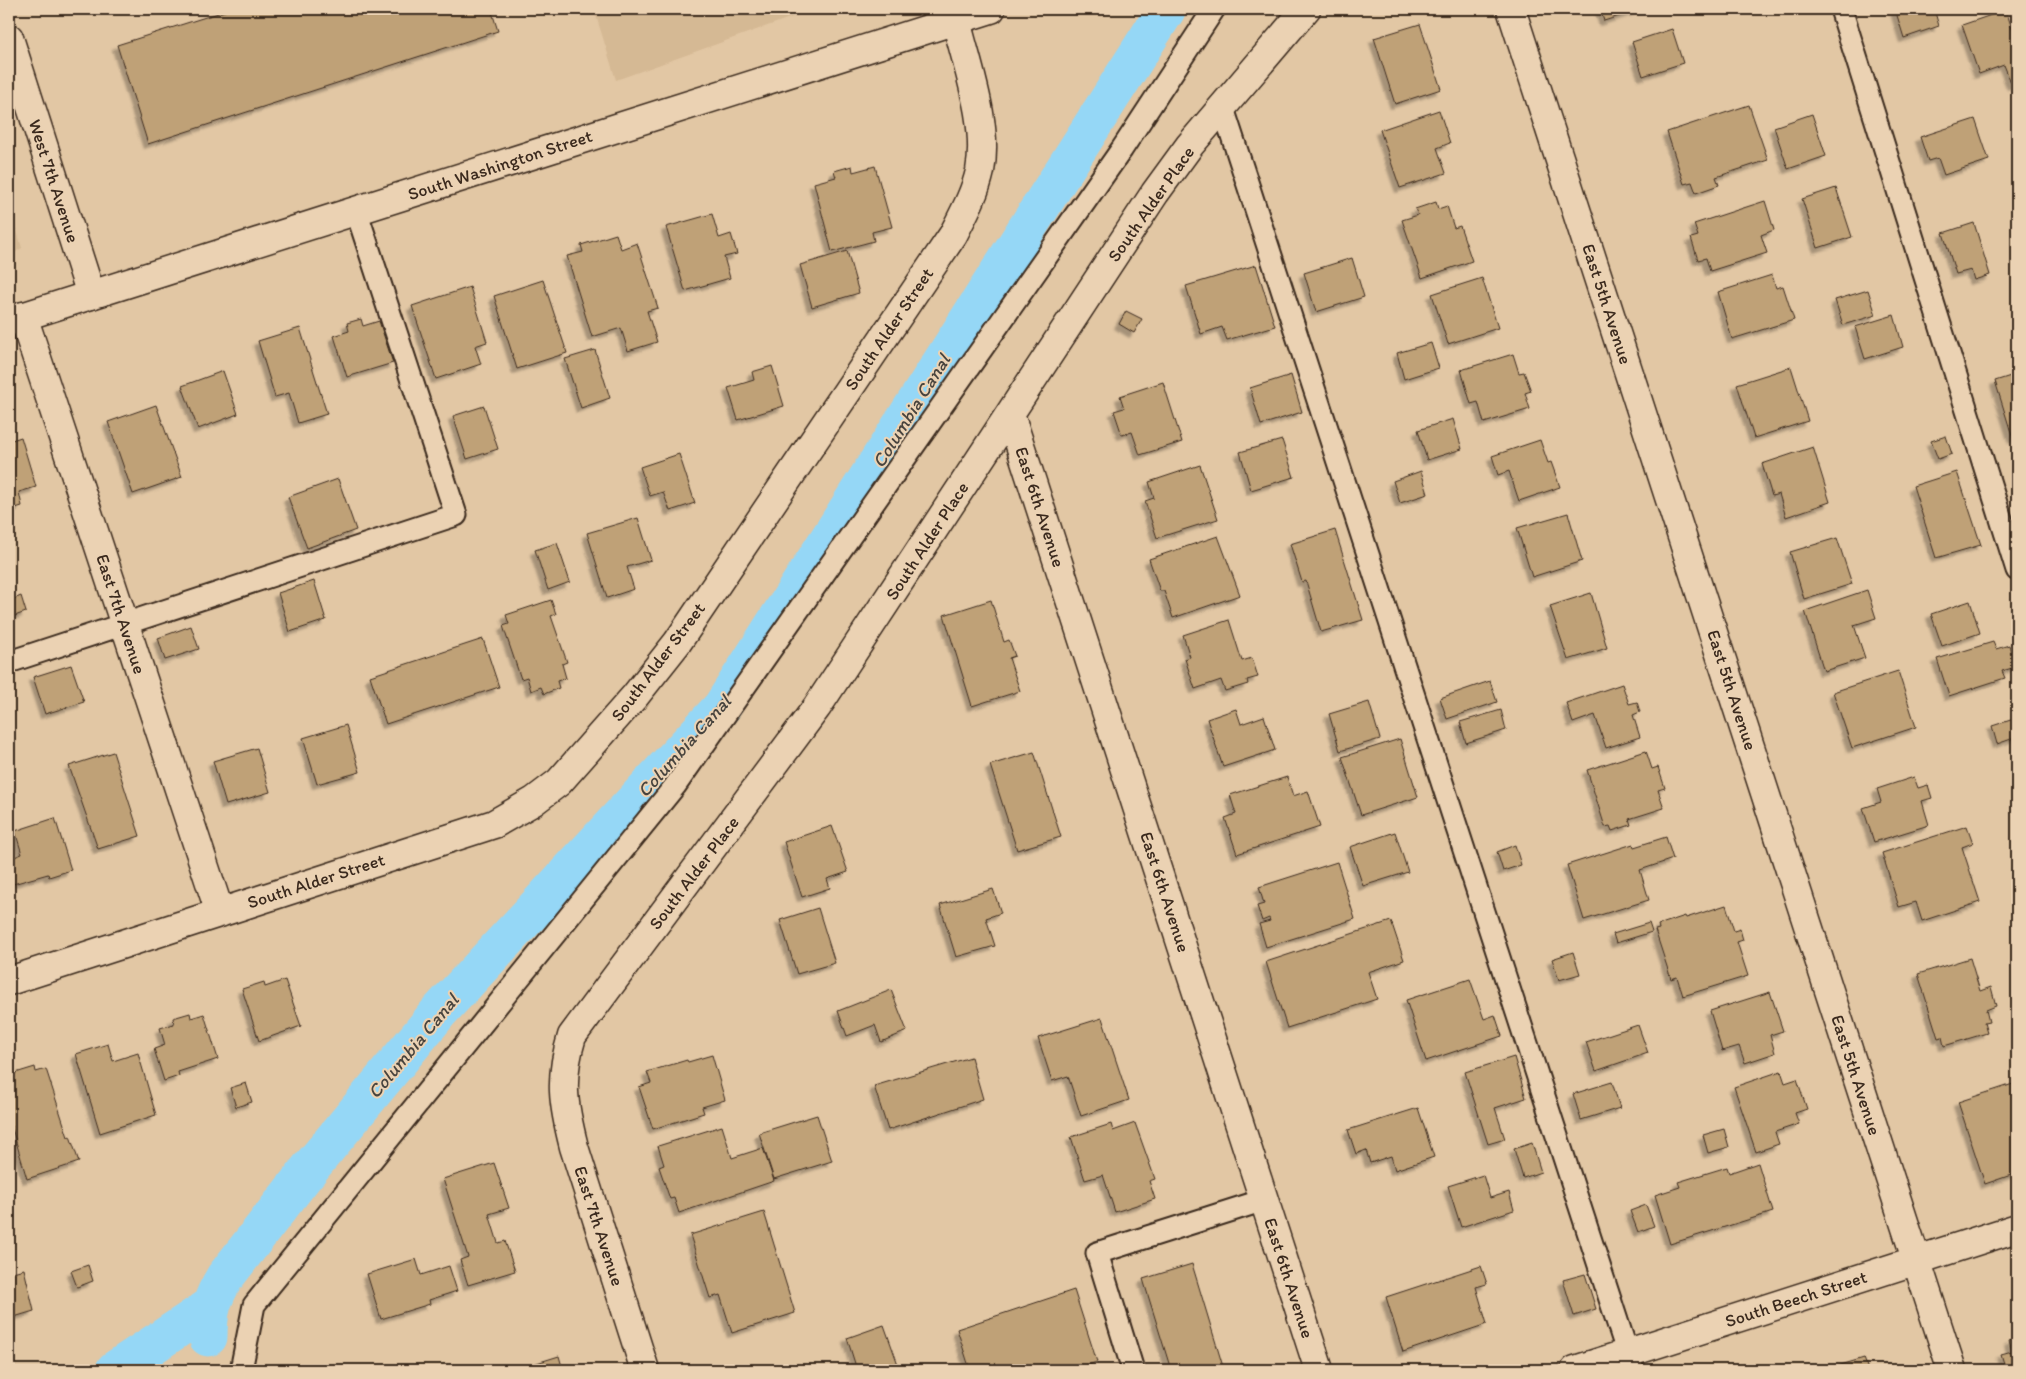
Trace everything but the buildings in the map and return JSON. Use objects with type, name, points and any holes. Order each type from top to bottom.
[{"type":"street","name":"South Washington Street","points":[[16,318],[356,210],[955,14],[990,9]]},
{"type":"street","name":"South Alder Place","points":[[563,1081],[566,1058],[572,1036],[817,707],[1156,193],[1190,145],[1306,9]]},
{"type":"street","name":"East 5th Avenue","points":[[1511,9],[1952,1370]]},
{"type":"street","name":"South Alder Street","points":[[9,981],[494,824],[534,801],[559,782],[635,696],[677,643],[953,235],[969,203],[980,173],[983,146],[981,124],[955,14]]},
{"type":"street","name":"West 7th Avenue","points":[[12,56],[91,294]]},
{"type":"street","name":"East 7th Avenue","points":[[16,318],[124,625],[220,912]]},
{"type":"street","name":"East 6th Avenue","points":[[1010,414],[1319,1370]]},
{"type":"street","name":"East 7th Avenue","points":[[563,1081],[565,1112],[574,1147],[645,1370]]},
{"type":"street","name":"South Beech Street","points":[[1574,1370],[1630,1362],[1917,1261],[2017,1228]]},
{"type":"lane","points":[[240,1370],[254,1305],[675,786],[1122,149],[1214,9]]},
{"type":"lane","points":[[1841,9],[2017,570]]},
{"type":"lane","points":[[1223,108],[1630,1362]]},
{"type":"lane","points":[[9,662],[456,515],[356,210]]},
{"type":"lane","points":[[1133,1370],[1097,1253],[1264,1200]]},
{"type":"shaded area","points":[[594,9],[815,9],[616,80]]},
{"type":"shaded area","points":[[9,204],[22,248],[9,256]]},
{"type":"waterway","name":"Columbia Canal","points":[[208,1337],[212,1306],[225,1277],[306,1173],[438,1013],[722,707],[1166,10]]},
{"type":"waterway","name":"Columbia Canal","points":[[115,1370],[210,1307]]}]
